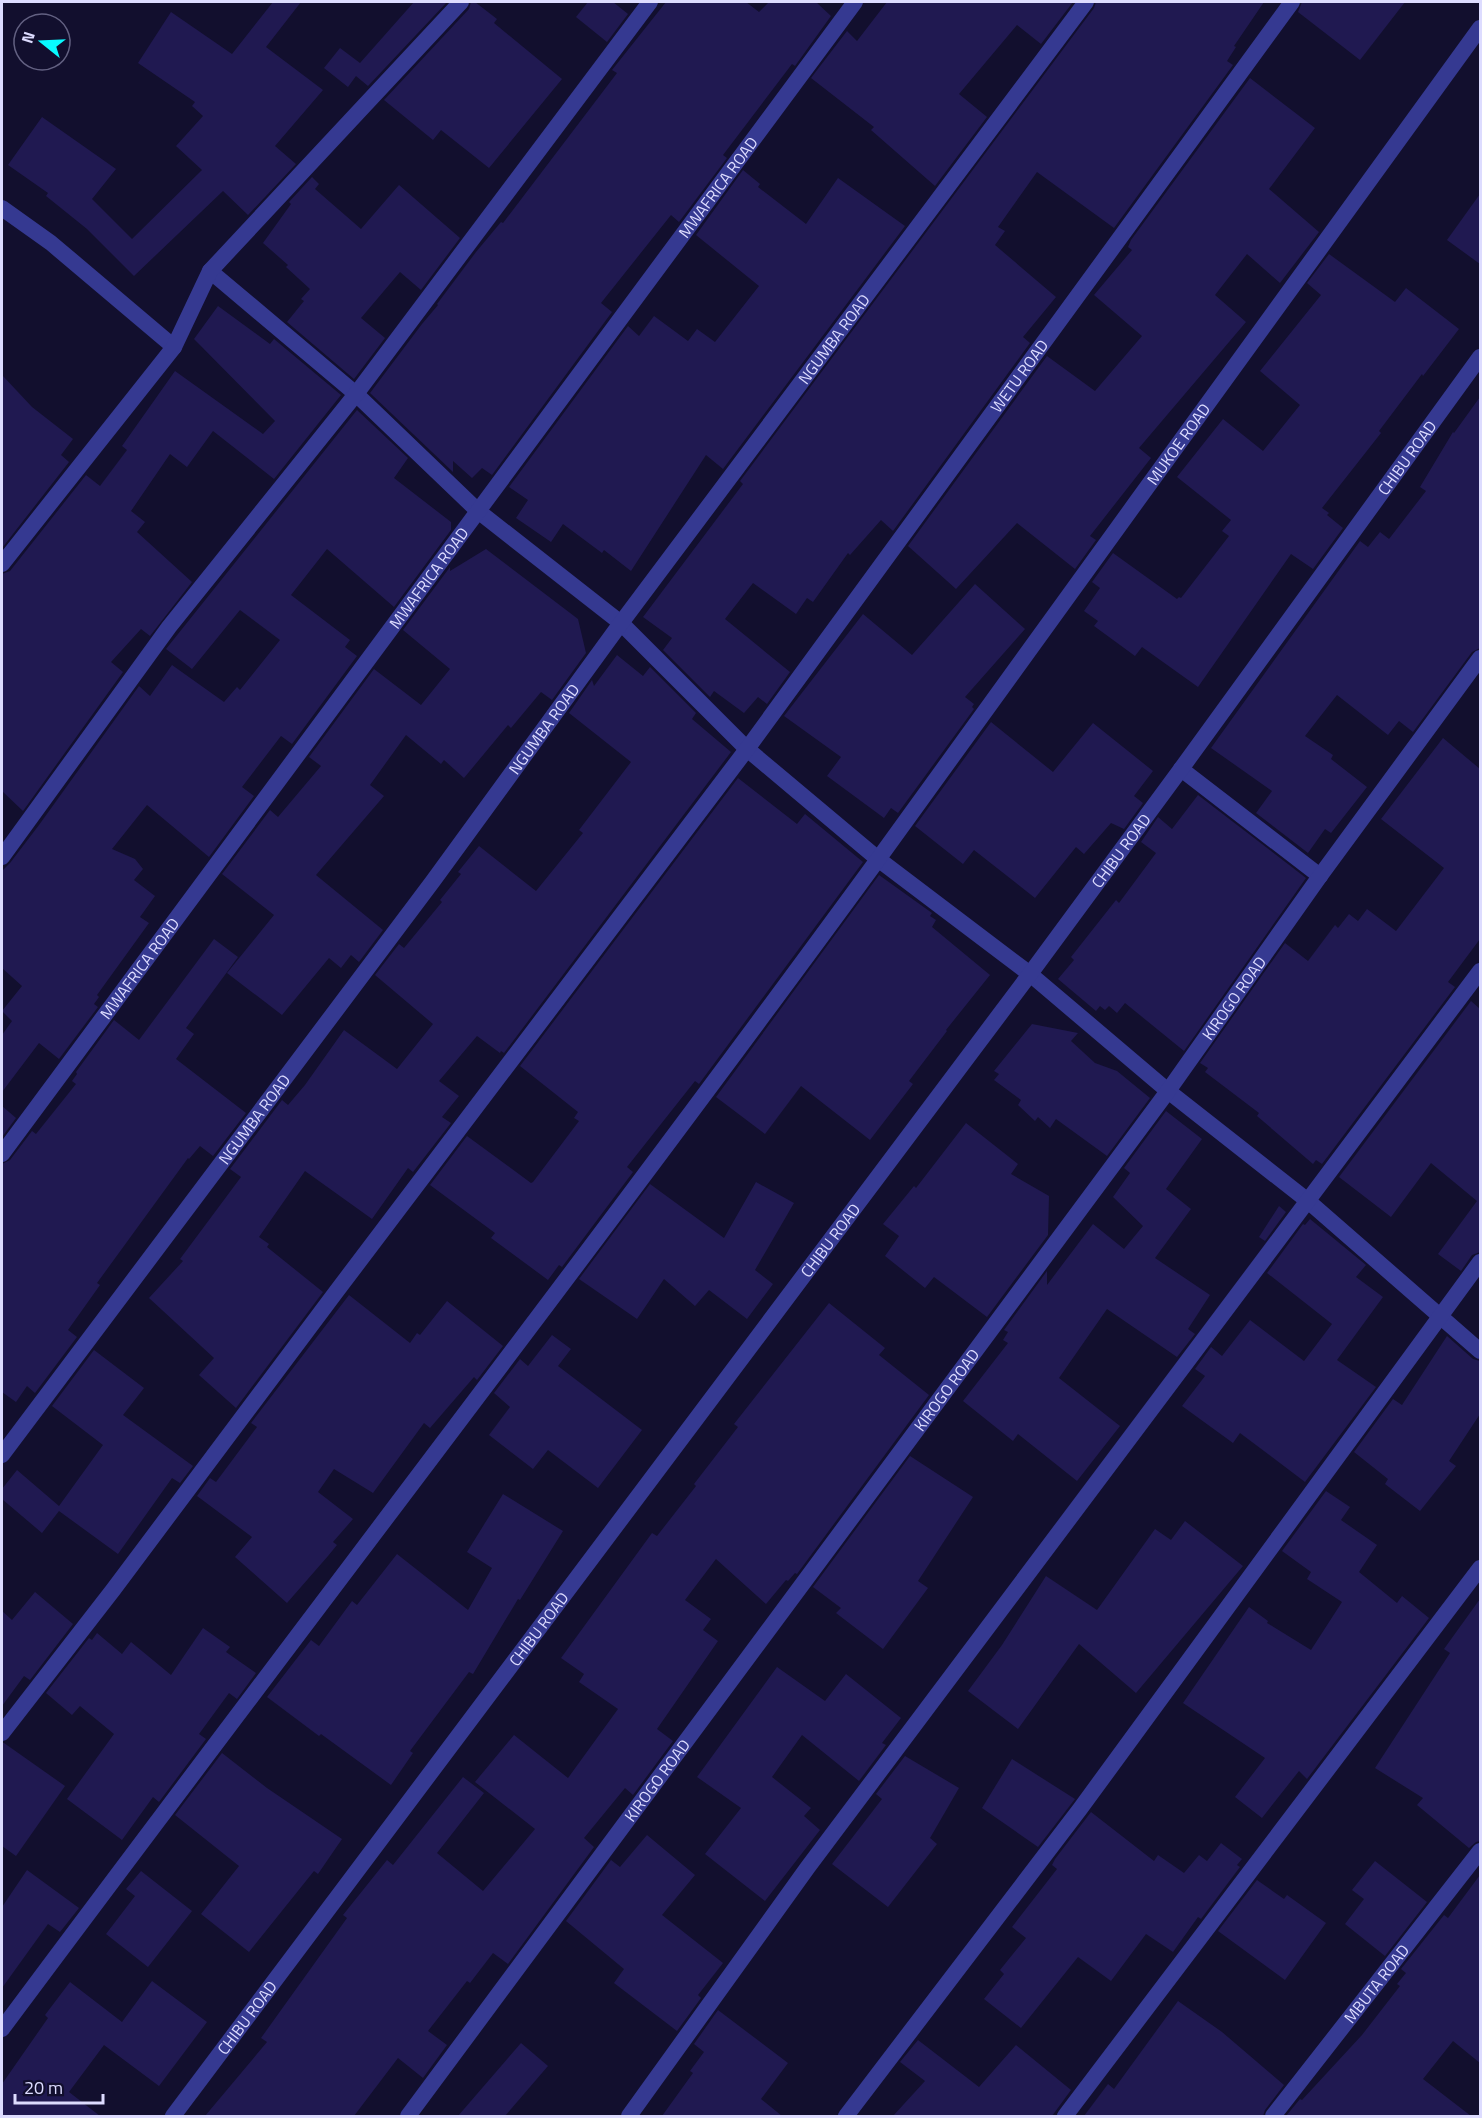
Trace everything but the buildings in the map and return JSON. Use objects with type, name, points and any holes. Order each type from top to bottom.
[{"type":"street","points":[[2,564],[174,347],[210,272],[461,2]]},
{"type":"street","points":[[2,856],[169,627],[356,394],[650,2]]},
{"type":"street","name":"MWAFRICA ROAD","points":[[2,1154],[855,2]]},
{"type":"street","name":"NGUMBA ROAD","points":[[2,1455],[433,881],[621,622],[1086,2]]},
{"type":"street","name":"WETU ROAD","points":[[2,1733],[113,1590],[747,749],[1292,2]]},
{"type":"street","name":"MUKOE ROAD","points":[[2,2029],[338,1584],[878,859],[1480,28]]},
{"type":"street","points":[[2,208],[51,243],[174,347]]},
{"type":"street","points":[[210,272],[356,394],[478,511],[621,622],[747,749],[878,859],[1030,974],[1168,1091],[1308,1201],[1480,1351]]},
{"type":"street","name":"CHIBU ROAD","points":[[172,2116],[1030,974],[1182,769],[1480,357]]},
{"type":"street","name":"KIROGO ROAD","points":[[408,2116],[1168,1091],[1320,876],[1480,658]]},
{"type":"street","points":[[1182,769],[1320,876]]},
{"type":"street","points":[[629,2116],[808,1867],[1480,971]]},
{"type":"street","points":[[846,2116],[1080,1809],[1480,1262]]},
{"type":"street","points":[[1065,2116],[1480,1568]]},
{"type":"street","name":"MBUTA ROAD","points":[[1273,2116],[1480,1851]]}]
